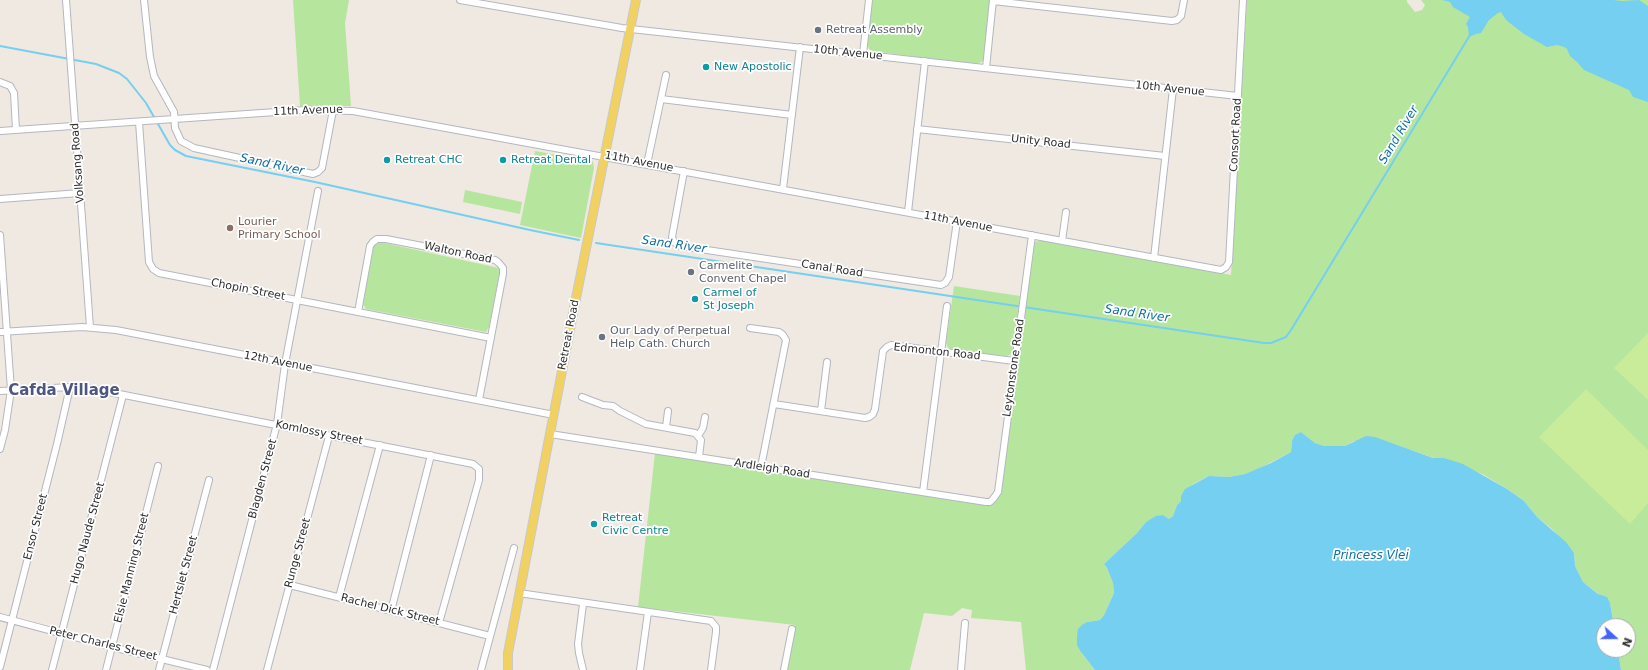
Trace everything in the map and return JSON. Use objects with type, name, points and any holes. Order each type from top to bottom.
[{"type":"main road","name":"Retreat Road","points":[[508,670],[508,654],[550,434],[636,0]]},
{"type":"street","name":"Volksang Road","points":[[66,0],[90,327]]},
{"type":"street","points":[[144,0],[152,70],[172,109],[171,119],[181,141],[194,148],[313,174],[322,168],[333,110]]},
{"type":"street","name":"10th Avenue","points":[[460,0],[630,29],[1238,96]]},
{"type":"street","points":[[862,54],[869,0]]},
{"type":"street","points":[[986,68],[993,0],[1172,21],[1177,20],[1181,16],[1184,0]]},
{"type":"street","name":"Consort Road","points":[[1225,268],[1229,262],[1243,0]]},
{"type":"street","points":[[783,189],[800,47]]},
{"type":"street","points":[[908,212],[925,61]]},
{"type":"street","points":[[647,164],[666,75]]},
{"type":"street","points":[[0,82],[10,86],[14,93],[16,130]]},
{"type":"street","points":[[1154,258],[1173,89]]},
{"type":"street","points":[[661,99],[792,115]]},
{"type":"street","name":"11th Avenue","points":[[0,131],[305,110],[353,111],[1220,270],[1225,268]]},
{"type":"street","name":"Chopin Street","points":[[139,122],[148,254],[149,262],[153,269],[162,274],[490,338]]},
{"type":"street","name":"Unity Road","points":[[917,128],[1165,156]]},
{"type":"street","name":"Canal Road","points":[[684,171],[672,237],[678,246],[938,285],[945,283],[949,277],[957,221]]},
{"type":"street","name":"Blagden Street","points":[[213,670],[277,424],[285,364],[318,191]]},
{"type":"street","points":[[0,200],[80,193]]},
{"type":"street","points":[[1062,241],[1066,212]]},
{"type":"street","points":[[0,235],[3,332],[11,390],[5,430],[0,449]]},
{"type":"street","name":"Leytonstone Road","points":[[993,499],[998,492],[1014,361],[1032,235]]},
{"type":"street","name":"Walton Road","points":[[358,312],[370,246],[377,239],[386,239],[495,260],[502,268],[503,274],[479,400]]},
{"type":"street","points":[[923,492],[947,306]]},
{"type":"street","name":"12th Avenue","points":[[3,332],[90,327],[116,330],[554,415]]},
{"type":"street","points":[[750,328],[779,332],[785,337],[786,343],[762,467]]},
{"type":"street","name":"Edmonton Road","points":[[774,404],[865,418],[871,416],[875,409],[882,354],[887,347],[893,345],[1014,361]]},
{"type":"street","points":[[821,411],[827,362]]},
{"type":"street","name":"Komlossy Street","points":[[0,391],[70,387],[94,389],[277,424],[329,436],[430,454],[473,464],[480,472],[479,480],[440,623]]},
{"type":"street","name":"Ensor Street","points":[[0,667],[70,387]]},
{"type":"street","name":"Hugo Naude Street","points":[[52,670],[123,395]]},
{"type":"street","points":[[582,397],[604,405],[613,406],[646,424],[695,433],[701,442],[699,457]]},
{"type":"street","points":[[666,427],[668,411]]},
{"type":"street","points":[[698,436],[703,428],[705,417]]},
{"type":"street","name":"Ardleigh Road","points":[[550,434],[986,502],[993,499]]},
{"type":"street","name":"Runge Street","points":[[267,670],[329,436]]},
{"type":"street","points":[[339,597],[380,445]]},
{"type":"street","points":[[391,611],[430,454]]},
{"type":"street","name":"Elsie Manning Street","points":[[106,670],[158,466]]},
{"type":"street","name":"Hertslet Street","points":[[159,670],[209,480]]},
{"type":"street","points":[[481,670],[514,548]]},
{"type":"street","name":"Rachel Dick Street","points":[[290,585],[490,636]]},
{"type":"street","points":[[520,593],[584,604],[708,620],[713,622],[716,627],[716,632],[711,670]]},
{"type":"street","points":[[584,604],[578,644],[584,670]]},
{"type":"street","points":[[640,670],[648,612]]},
{"type":"street","name":"Peter Charles Street","points":[[0,617],[112,647],[207,670]]},
{"type":"street","points":[[961,670],[965,623]]},
{"type":"street","points":[[784,670],[792,629]]},
{"type":"green space","points":[[293,0],[349,0],[345,23],[351,106],[300,106]]},
{"type":"green space","points":[[871,0],[991,0],[984,59],[976,64],[871,51],[867,45]]},
{"type":"green space","points":[[1247,0],[1407,0],[1415,12],[1422,10],[1425,5],[1421,0],[1648,0],[1648,670],[1621,670],[1619,658],[1636,658],[1636,618],[1613,618],[1610,603],[1583,582],[1575,566],[1574,553],[1552,529],[1537,517],[1524,501],[1507,489],[1484,475],[1444,458],[1434,458],[1399,446],[1354,441],[1345,446],[1324,446],[1315,443],[1301,432],[1292,441],[1291,452],[1258,469],[1245,474],[1229,477],[1209,476],[1193,484],[1181,496],[1181,501],[1177,505],[1173,516],[1169,519],[1163,515],[1146,522],[1137,533],[1104,564],[1113,583],[1114,593],[1104,615],[1100,620],[1087,622],[1081,652],[1095,670],[1026,670],[1021,622],[971,618],[972,610],[962,608],[952,616],[924,613],[910,670],[788,670],[795,625],[638,607],[655,453],[982,505],[991,504],[995,502],[1000,495],[1033,246],[1035,242],[1041,240],[1231,275]]},
{"type":"green space","points":[[535,151],[593,162],[594,168],[581,238],[520,225]]},
{"type":"green space","points":[[465,190],[522,202],[520,214],[463,202]]},
{"type":"green space","points":[[380,242],[499,268],[500,271],[489,327],[486,332],[366,309],[363,304],[374,245]]},
{"type":"green space","points":[[954,286],[1020,296],[1013,350],[1010,355],[1006,356],[952,350],[948,348],[946,343]]},
{"type":"green space","points":[[1648,333],[1648,400],[1614,368]]},
{"type":"green space","points":[[1586,389],[1648,450],[1648,503],[1630,524],[1539,437]]},
{"type":"water","points":[[1442,0],[1639,0],[1648,6],[1648,102],[1633,97],[1629,90],[1584,70],[1570,56],[1567,49],[1564,47],[1557,45],[1547,47],[1524,34],[1506,20],[1501,12],[1489,20],[1481,33],[1469,37],[1468,27],[1466,24],[1470,17],[1453,7],[1450,2]]},
{"type":"water","name":"Princess Vlei","points":[[1301,432],[1315,443],[1324,446],[1345,446],[1366,436],[1375,437],[1433,458],[1444,458],[1463,464],[1507,489],[1524,501],[1537,517],[1566,542],[1574,553],[1575,566],[1583,582],[1598,594],[1607,597],[1610,603],[1613,618],[1596,618],[1596,658],[1619,658],[1621,670],[1095,670],[1077,645],[1077,636],[1078,629],[1082,625],[1087,622],[1100,620],[1104,615],[1114,593],[1113,583],[1104,564],[1137,533],[1146,522],[1156,516],[1163,515],[1169,519],[1173,516],[1177,505],[1181,501],[1181,496],[1185,489],[1209,476],[1229,477],[1245,474],[1271,463],[1291,452],[1292,441],[1295,435]]},
{"type":"waterway","name":"Sand River","points":[[596,243],[1271,343],[1286,337],[1291,330],[1470,35]]},
{"type":"waterway","name":"Sand River","points":[[0,46],[96,64],[119,73],[127,79],[146,103],[170,145],[175,150],[186,156],[315,182],[579,240]]},
{"type":"place","name":"Retreat Assembly","points":[[818,30]]},
{"type":"place","name":"New Apostolic","points":[[706,67]]},
{"type":"place","name":"Retreat CHC","points":[[387,160]]},
{"type":"place","name":"Retreat Dental","points":[[503,160]]},
{"type":"place","name":"Lourier Primary School","points":[[230,228]]},
{"type":"place","name":"Carmelite Convent Chapel","points":[[691,272]]},
{"type":"place","name":"Carmel of St Joseph","points":[[695,299]]},
{"type":"place","name":"Our Lady of Perpetual Help Cath. Church","points":[[602,337]]},
{"type":"place","name":"Retreat Civic Centre","points":[[594,524]]},
{"type":"district","name":"Cafda Village","points":[[64,391]]}]
